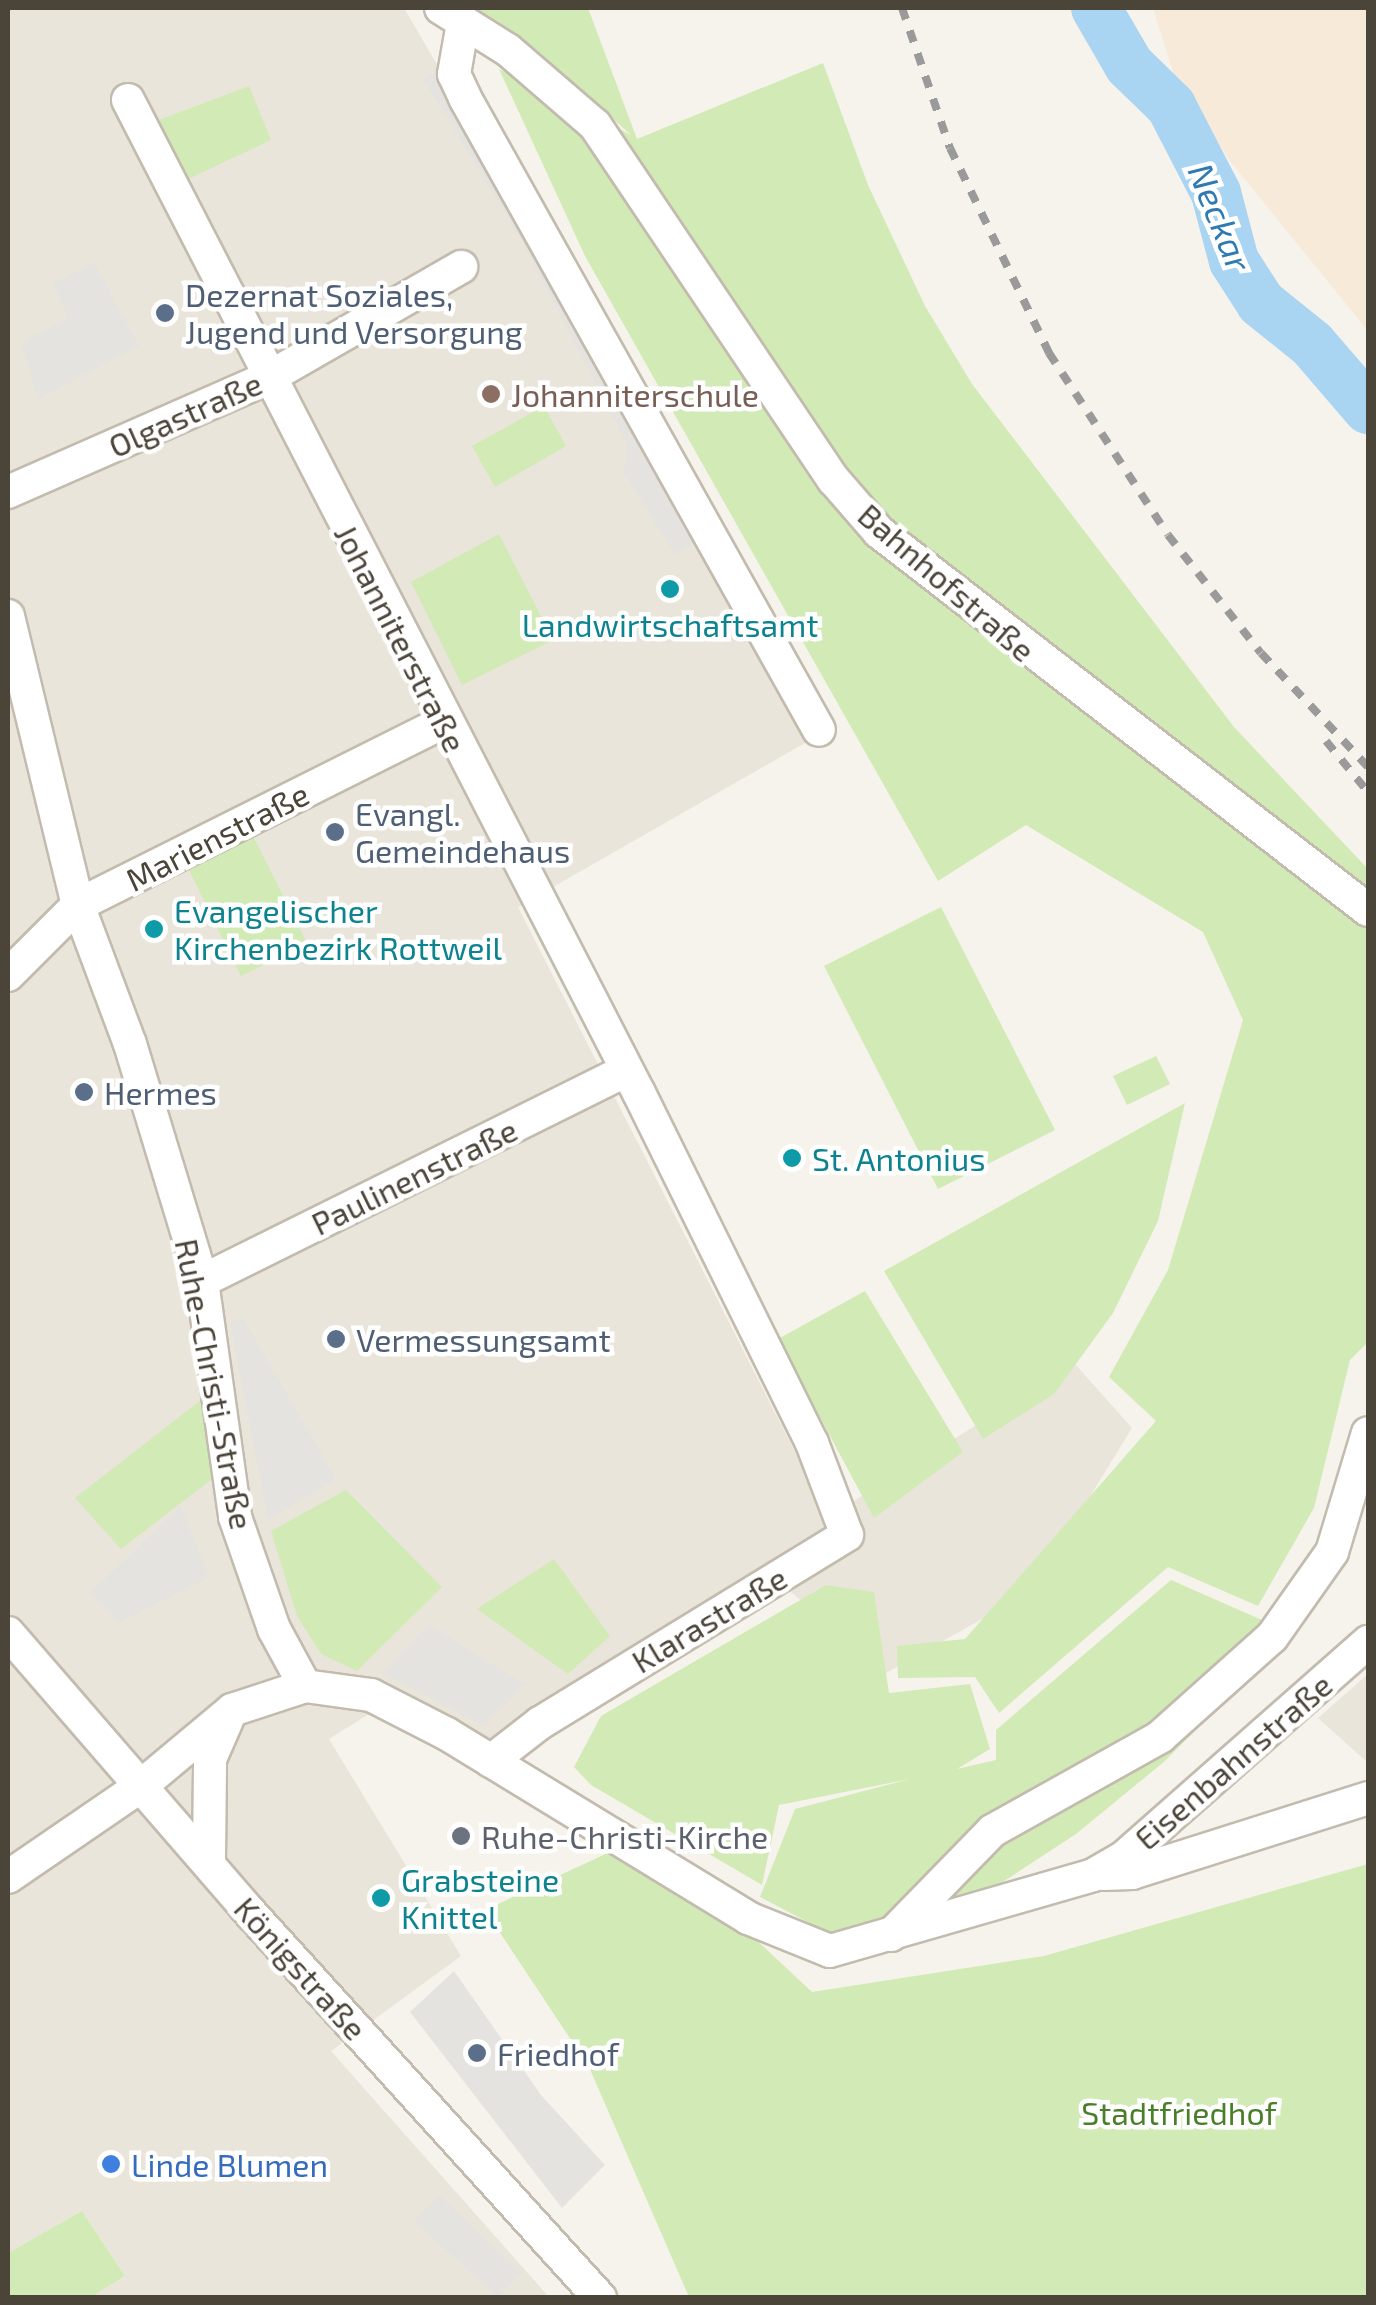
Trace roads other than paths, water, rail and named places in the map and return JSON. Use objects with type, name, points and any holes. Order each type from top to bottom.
[{"type":"street","points":[[452,15],[454,74],[460,86],[818,730]]},
{"type":"street","name":"Bahnhofstraße","points":[[452,15],[508,50],[595,125],[834,480],[879,532],[1368,910]]},
{"type":"street","name":"Johanniterstraße","points":[[128,100],[812,1443]]},
{"type":"street","name":"Olgastraße","points":[[8,492],[268,378],[461,267]]},
{"type":"street","name":"Ruhe-Christi-Straße","points":[[8,616],[78,905],[130,1044],[202,1281],[235,1517],[274,1629],[306,1686]]},
{"type":"street","name":"Marienstraße","points":[[8,975],[78,905],[444,722]]},
{"type":"street","name":"Paulinenstraße","points":[[202,1281],[625,1071]]},
{"type":"street","points":[[888,1938],[992,1831],[1160,1737],[1272,1638],[1332,1552],[1368,1432]]},
{"type":"street","name":"Klarastraße","points":[[491,1761],[540,1723],[847,1535],[812,1443]]},
{"type":"street","name":"Königstraße","points":[[8,1633],[600,2298]]},
{"type":"street","name":"Eisenbahnstraße","points":[[1094,1875],[1122,1858],[1368,1642]]},
{"type":"street","name":"Eisenbahnstraße","points":[[8,1877],[141,1786],[232,1710],[306,1686],[371,1695],[491,1761],[748,1918],[830,1951],[888,1938],[1094,1875],[1132,1873],[1368,1798]]},
{"type":"street","points":[[209,1861],[210,1758],[232,1710]]},
{"type":"waterway","name":"Neckar","points":[[1096,8],[1129,65],[1171,106],[1216,193],[1234,261],[1261,303],[1312,344],[1368,409]]},
{"type":"railway","points":[[902,8],[950,148],[1049,353],[1168,535],[1261,653],[1368,767]]},
{"type":"railway","points":[[1326,741],[1368,792]]},
{"type":"place","name":"Dezernat Soziales, Jugend und Versorgung","points":[[165,313]]},
{"type":"place","name":"Johanniterschule","points":[[491,394]]},
{"type":"place","name":"Landwirtschaftsamt","points":[[670,589]]},
{"type":"place","name":"Evangl. Gemeindehaus","points":[[335,832]]},
{"type":"place","name":"Evangelischer Kirchenbezirk Rottweil","points":[[154,929]]},
{"type":"place","name":"Hermes","points":[[84,1092]]},
{"type":"place","name":"St. Antonius","points":[[792,1158]]},
{"type":"place","name":"Vermessungsamt","points":[[336,1339]]},
{"type":"place","name":"Ruhe-Christi-Kirche","points":[[461,1836]]},
{"type":"place","name":"Grabsteine Knittel","points":[[381,1898]]},
{"type":"place","name":"Friedhof","points":[[477,2053]]},
{"type":"place","name":"Linde Blumen","points":[[111,2164]]},
{"type":"park label","name":"Stadtfriedhof","points":[[1179,2112]]}]
